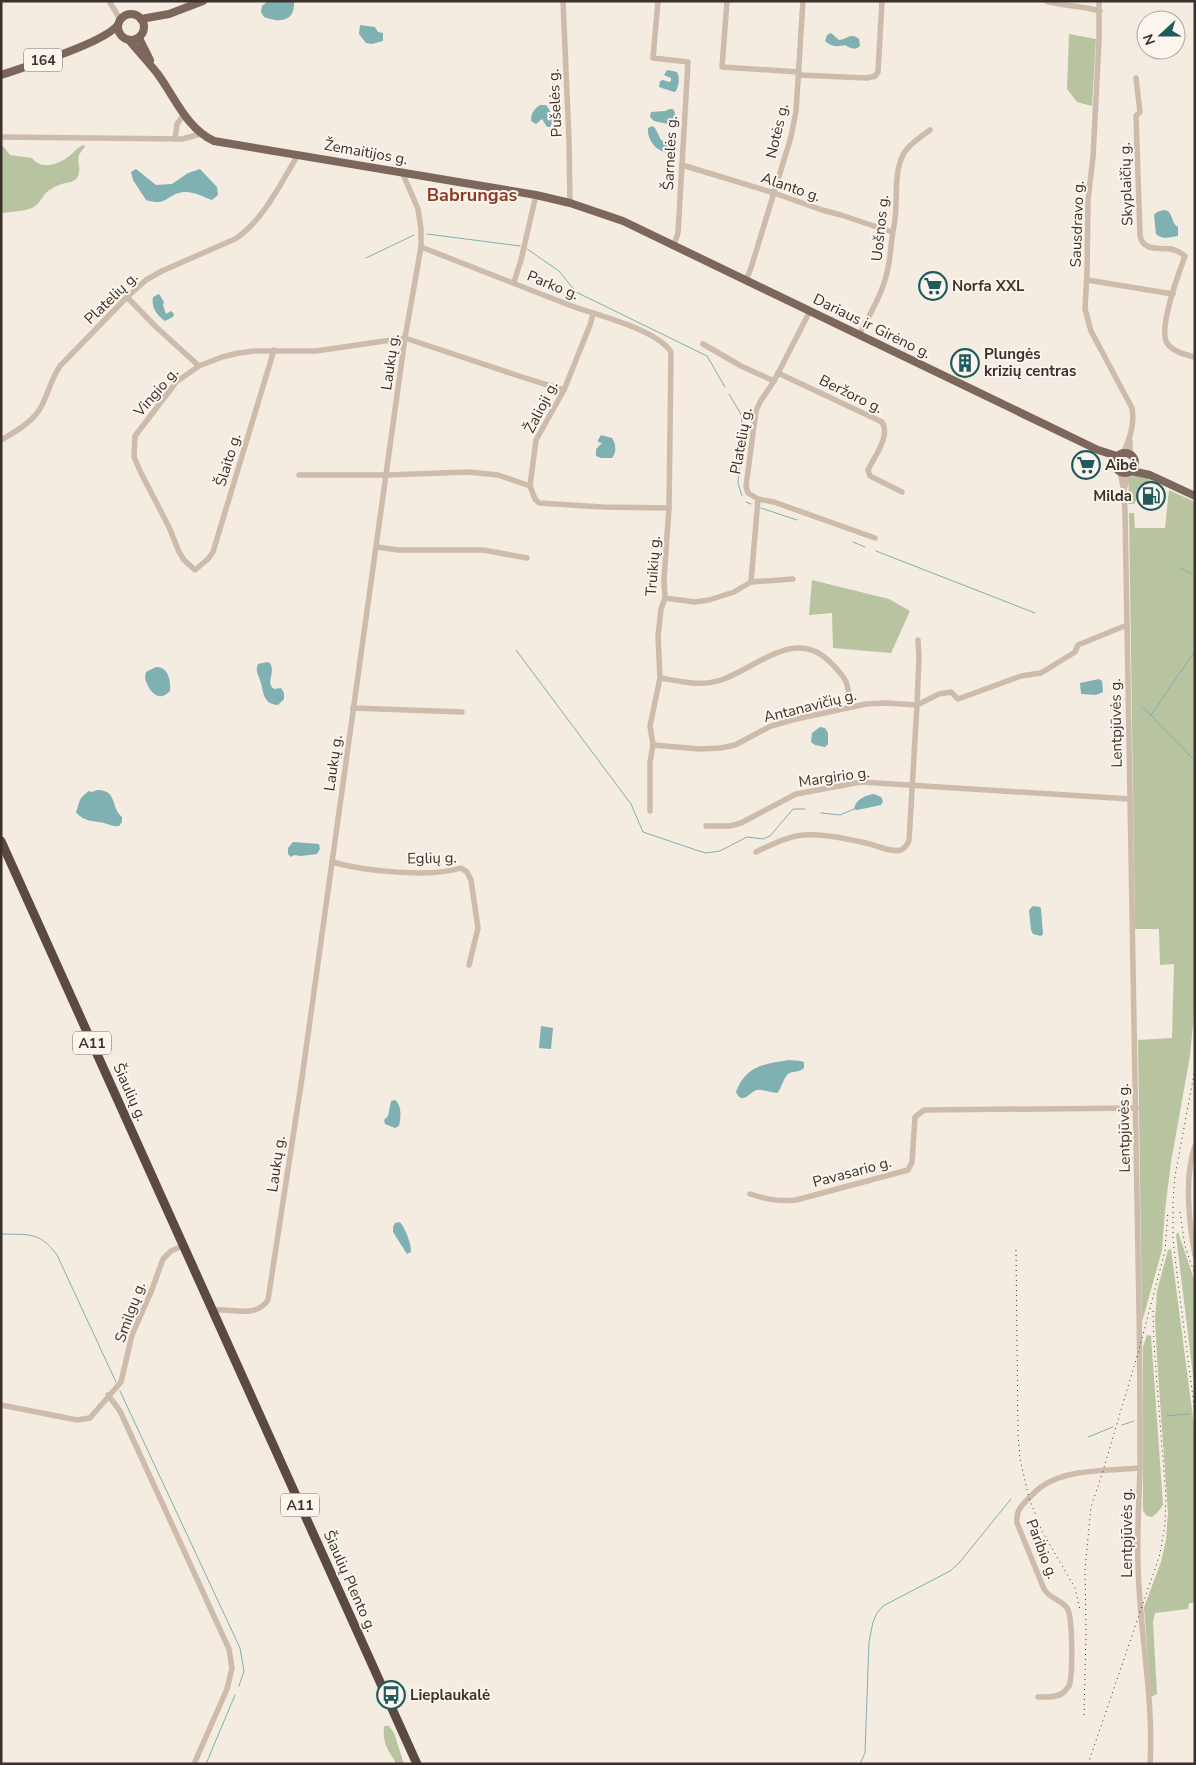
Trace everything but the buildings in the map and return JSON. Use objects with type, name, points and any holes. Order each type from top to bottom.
[{"type":"highway","name":"Šiaulių g.","points":[[1,841],[184,1245]]},
{"type":"highway","name":"Šiaulių Plento g.","points":[[184,1245],[417,1764]]},
{"type":"main road","points":[[143,23],[203,1]]},
{"type":"main road","points":[[157,73],[119,33],[119,22],[128,14],[133,14],[143,23],[144,31],[139,38],[157,73],[184,114],[202,134]]},
{"type":"main road","name":"164","points":[[1,75],[86,44],[113,31],[119,22]]},
{"type":"main road","name":"164","points":[[86,44],[114,37],[139,38]]},
{"type":"main road","name":"Žemaitijos g.","points":[[202,134],[224,144],[402,172],[536,195],[570,203],[624,221],[714,264]]},
{"type":"main road","name":"Dariaus ir Girėno g.","points":[[714,264],[1099,451],[1121,457],[1134,458],[1129,470],[1116,468],[1121,457]]},
{"type":"main road","points":[[1129,470],[1150,476],[1195,496]]},
{"type":"street","points":[[109,1],[119,22]]},
{"type":"street","name":"Pušelės g.","points":[[562,1],[570,203]]},
{"type":"street","name":"Šarnelės g.","points":[[658,1],[653,58],[688,62],[678,233],[674,245]]},
{"type":"street","points":[[727,1],[722,67],[867,78],[875,76],[878,72],[882,1]]},
{"type":"street","name":"Notės g.","points":[[746,280],[791,137],[796,111],[803,1]]},
{"type":"street","points":[[1046,1],[1068,7],[1092,8],[1100,11]]},
{"type":"street","name":"Sausdravo g.","points":[[1099,1],[1093,156],[1088,200],[1087,280],[1084,302],[1086,317],[1091,331],[1130,404],[1133,417],[1130,436],[1121,457]]},
{"type":"street","name":"Skyplaičių g.","points":[[1136,78],[1140,112],[1136,116],[1140,236],[1147,247],[1171,249],[1185,256],[1164,328],[1164,336],[1167,343],[1173,348],[1195,357]]},
{"type":"street","points":[[175,139],[177,124],[184,114]]},
{"type":"street","name":"Uošnos g.","points":[[859,335],[878,297],[886,275],[894,226],[896,192],[901,159],[912,143],[930,130]]},
{"type":"street","points":[[1,138],[175,139],[189,138],[202,134]]},
{"type":"street","name":"Platelių g.","points":[[1,440],[28,422],[36,414],[60,366],[146,280],[162,270],[245,233],[259,217],[298,155]]},
{"type":"street","name":"Alanto g.","points":[[682,165],[892,232]]},
{"type":"street","name":"Laukų g.","points":[[213,1310],[223,1309],[248,1312],[264,1307],[268,1300],[377,547],[405,338],[421,247],[418,209],[402,172]]},
{"type":"street","points":[[514,282],[536,195]]},
{"type":"street","name":"Parko g.","points":[[421,247],[649,335],[666,344],[671,352]]},
{"type":"street","points":[[1087,280],[1173,294]]},
{"type":"street","points":[[127,297],[154,326],[199,366]]},
{"type":"street","name":"Platelių g.","points":[[758,499],[748,493],[746,486],[754,422],[760,402],[774,381],[810,311]]},
{"type":"street","name":"Žalioji g.","points":[[530,486],[536,440],[564,390],[590,324],[592,314]]},
{"type":"street","points":[[405,338],[564,390]]},
{"type":"street","name":"Vingio g.","points":[[195,570],[184,560],[179,552],[169,527],[140,473],[134,457],[135,436],[176,382],[199,366],[239,353],[274,350],[316,351],[405,338]]},
{"type":"street","points":[[703,344],[741,366],[774,381]]},
{"type":"street","name":"Šlaito g.","points":[[195,570],[213,552],[274,350]]},
{"type":"street","name":"Truikių g.","points":[[650,810],[650,762],[653,745],[650,726],[660,678],[658,636],[661,609],[665,598],[664,579],[669,508],[671,352]]},
{"type":"street","name":"Beržoro g.","points":[[778,373],[882,422],[886,428],[885,435],[868,470],[870,476],[902,492]]},
{"type":"street","name":"Lentpjūvės g.","points":[[1129,470],[1124,492],[1136,1108],[1140,1468],[1138,1562],[1140,1612],[1152,1738],[1150,1764]]},
{"type":"street","points":[[299,475],[387,475],[468,472],[498,475],[530,486],[535,499],[539,503],[602,507],[669,508]]},
{"type":"street","points":[[751,582],[758,499],[774,502],[875,538]]},
{"type":"street","points":[[377,547],[398,550],[483,550],[527,558]]},
{"type":"street","points":[[665,598],[695,602],[710,600],[734,592],[751,582],[793,579]]},
{"type":"street","points":[[917,705],[939,694],[951,692],[958,698],[1021,676],[1041,673],[1075,652],[1078,645],[1127,625]]},
{"type":"street","points":[[756,852],[805,834],[822,835],[894,850],[901,850],[906,846],[909,841],[913,786],[919,657],[918,640]]},
{"type":"street","points":[[660,678],[708,683],[721,680],[784,650],[804,649],[822,655],[844,676],[849,688],[850,708]]},
{"type":"street","name":"Antanavičių g.","points":[[653,745],[699,749],[721,748],[735,745],[771,726],[850,708],[886,702],[917,705]]},
{"type":"street","points":[[353,708],[462,712]]},
{"type":"street","name":"Margirio g.","points":[[706,826],[730,826],[741,823],[783,799],[796,794],[861,782],[1130,799]]},
{"type":"street","name":"Eglių g.","points":[[332,862],[349,867],[378,870],[435,873],[461,868],[467,872],[478,928],[469,965]]},
{"type":"street","name":"Pavasario g.","points":[[750,1194],[767,1200],[781,1202],[796,1200],[908,1170],[912,1162],[915,1117],[924,1110],[1136,1108]]},
{"type":"street","points":[[1195,1146],[1189,1182],[1189,1224],[1195,1255]]},
{"type":"street","name":"Smilgų g.","points":[[1,1405],[20,1407],[77,1420],[90,1418],[121,1382],[132,1335],[163,1259],[171,1251],[184,1245]]},
{"type":"street","points":[[108,1395],[120,1411],[229,1649],[232,1668],[227,1689],[194,1764]]},
{"type":"street","name":"Paribio g.","points":[[1038,1697],[1055,1696],[1063,1693],[1069,1686],[1071,1618],[1067,1608],[1047,1594],[1044,1589],[1016,1523],[1016,1514],[1020,1507],[1041,1486],[1066,1475],[1080,1472],[1140,1468]]},
{"type":"green space","points":[[1069,34],[1096,39],[1092,106],[1077,102],[1067,89]]},
{"type":"green space","points":[[84,145],[85,147],[78,158],[79,172],[75,180],[51,189],[32,208],[1,213],[1,146],[10,155],[32,158],[40,164],[49,165],[68,157]]},
{"type":"green space","points":[[1140,474],[1162,486],[1157,488],[1145,484],[1134,504],[1128,504],[1129,478],[1132,475]]},
{"type":"green space","points":[[1169,490],[1195,502],[1195,1004],[1190,1056],[1171,1162],[1162,1250],[1142,1322],[1138,1040],[1172,1038],[1174,964],[1160,965],[1159,929],[1135,929],[1129,513],[1134,513],[1135,528],[1165,528]]},
{"type":"green space","points":[[812,580],[889,599],[910,611],[891,653],[833,648],[832,613],[809,615]]},
{"type":"green space","points":[[1178,1232],[1195,1282],[1195,1392],[1176,1235]]},
{"type":"green space","points":[[1171,1249],[1195,1433],[1195,1603],[1189,1603],[1188,1609],[1155,1613],[1153,1622],[1157,1694],[1151,1697],[1144,1607],[1161,1562],[1166,1540],[1168,1513],[1155,1320],[1157,1291],[1168,1250]]},
{"type":"green space","points":[[1147,1335],[1151,1336],[1163,1505],[1152,1517],[1147,1516],[1143,1511],[1143,1347]]},
{"type":"green space","points":[[384,1726],[389,1726],[394,1733],[404,1764],[395,1764],[386,1745]]},
{"type":"water","points":[[268,1],[294,1],[294,8],[289,17],[285,19],[276,20],[264,17],[261,12],[262,6]]},
{"type":"water","points":[[360,25],[375,27],[378,32],[383,33],[383,41],[372,44],[366,43],[359,34]]},
{"type":"water","points":[[831,33],[839,40],[854,36],[859,39],[860,46],[854,49],[845,45],[832,45],[825,41],[827,35]]},
{"type":"water","points":[[667,70],[677,72],[678,74],[678,84],[674,92],[659,87],[660,81],[671,81],[671,78],[664,75]]},
{"type":"water","points":[[540,105],[546,105],[551,113],[552,121],[550,127],[547,127],[542,119],[536,124],[531,121],[533,112]]},
{"type":"water","points":[[673,109],[675,113],[673,125],[654,121],[650,117],[651,112]]},
{"type":"water","points":[[652,126],[661,140],[669,144],[671,150],[668,153],[660,150],[651,141],[648,128]]},
{"type":"water","points":[[136,169],[156,185],[172,184],[188,173],[200,169],[217,187],[218,195],[212,200],[195,193],[184,192],[159,202],[146,200],[133,180],[131,172]]},
{"type":"water","points":[[1164,210],[1168,211],[1178,227],[1178,236],[1163,238],[1156,234],[1154,215]]},
{"type":"water","points":[[159,294],[164,302],[166,314],[171,311],[174,314],[173,317],[165,321],[157,314],[153,305],[153,297]]},
{"type":"water","points":[[601,435],[613,440],[615,451],[612,458],[596,456],[596,449],[602,443],[598,442]]},
{"type":"water","points":[[267,662],[272,667],[271,686],[274,689],[281,688],[284,693],[284,699],[278,705],[266,700],[257,672],[258,664]]},
{"type":"water","points":[[156,667],[163,669],[168,675],[170,691],[166,695],[158,696],[148,687],[145,678],[146,672]]},
{"type":"water","points":[[1099,679],[1102,681],[1103,692],[1096,695],[1081,694],[1080,683]]},
{"type":"water","points":[[820,727],[825,728],[828,733],[828,744],[825,747],[811,742],[812,733]]},
{"type":"water","points":[[89,791],[104,791],[111,796],[118,813],[122,817],[122,822],[119,826],[86,820],[76,812],[83,796]]},
{"type":"water","points":[[874,794],[881,797],[883,801],[881,805],[854,809],[861,798]]},
{"type":"water","points":[[293,842],[319,844],[320,849],[317,854],[294,855],[291,857],[288,854],[288,848]]},
{"type":"water","points":[[1033,906],[1040,907],[1041,909],[1043,934],[1041,936],[1033,934],[1031,930],[1029,910]]},
{"type":"water","points":[[541,1026],[553,1028],[551,1049],[539,1048]]},
{"type":"water","points":[[789,1060],[804,1062],[804,1068],[788,1074],[777,1093],[757,1090],[741,1098],[736,1092],[745,1076],[757,1067]]},
{"type":"water","points":[[395,1100],[400,1108],[400,1116],[399,1126],[395,1128],[385,1124],[384,1120],[388,1116],[391,1101]]},
{"type":"water","points":[[400,1222],[410,1245],[411,1252],[407,1254],[393,1232],[395,1223]]},
{"type":"waterway","points":[[427,234],[520,246]]},
{"type":"waterway","points":[[366,258],[414,235]]},
{"type":"waterway","points":[[527,249],[559,271],[576,292],[707,356],[725,387]]},
{"type":"waterway","points":[[729,394],[742,416],[739,464]]},
{"type":"waterway","points":[[739,468],[738,483],[742,496]]},
{"type":"waterway","points":[[746,502],[751,504]]},
{"type":"waterway","points":[[761,508],[797,520]]},
{"type":"waterway","points":[[853,542],[865,547]]},
{"type":"waterway","points":[[876,551],[1035,613]]},
{"type":"waterway","points":[[1180,568],[1195,575]]},
{"type":"waterway","points":[[516,650],[631,804],[643,832],[706,853],[720,851],[747,837],[763,839],[770,836],[793,809],[805,809]]},
{"type":"waterway","points":[[1151,715],[1195,651]]},
{"type":"waterway","points":[[1143,707],[1195,761]]},
{"type":"waterway","points":[[821,813],[840,815],[854,809]]},
{"type":"waterway","points":[[1,1234],[33,1236],[51,1247],[57,1255],[116,1382]]},
{"type":"waterway","points":[[120,1391],[240,1648],[244,1671],[239,1686]]},
{"type":"waterway","points":[[1167,1416],[1189,1414]]},
{"type":"waterway","points":[[1122,1425],[1134,1421]]},
{"type":"waterway","points":[[1088,1437],[1113,1427]]},
{"type":"waterway","points":[[860,1764],[865,1753],[869,1642],[877,1613],[883,1606],[950,1571],[959,1563],[1011,1499]]},
{"type":"waterway","points":[[206,1764],[235,1695]]},
{"type":"railway","points":[[1195,1069],[1175,1176],[1173,1201],[1173,1239],[1195,1413]]},
{"type":"railway","points":[[1084,1715],[1085,1569],[1091,1507],[1140,1346],[1165,1251],[1168,1211]]},
{"type":"railway","points":[[1180,1212],[1185,1246],[1195,1275]]},
{"type":"railway","points":[[1016,1250],[1018,1434],[1020,1459],[1029,1498],[1042,1531],[1075,1588],[1080,1610]]},
{"type":"railway","points":[[1088,1764],[1160,1554],[1165,1524],[1166,1498],[1153,1310]]},
{"type":"place","name":"Norfa XXL","points":[[933,286]]},
{"type":"place","name":"Plungės krizių centras","points":[[965,363]]},
{"type":"place","name":"Aibė","points":[[1086,465]]},
{"type":"place","name":"Milda","points":[[1151,496]]},
{"type":"place","name":"Lieplaukalė","points":[[391,1695]]},
{"type":"district","name":"Babrungas","points":[[472,195]]}]
